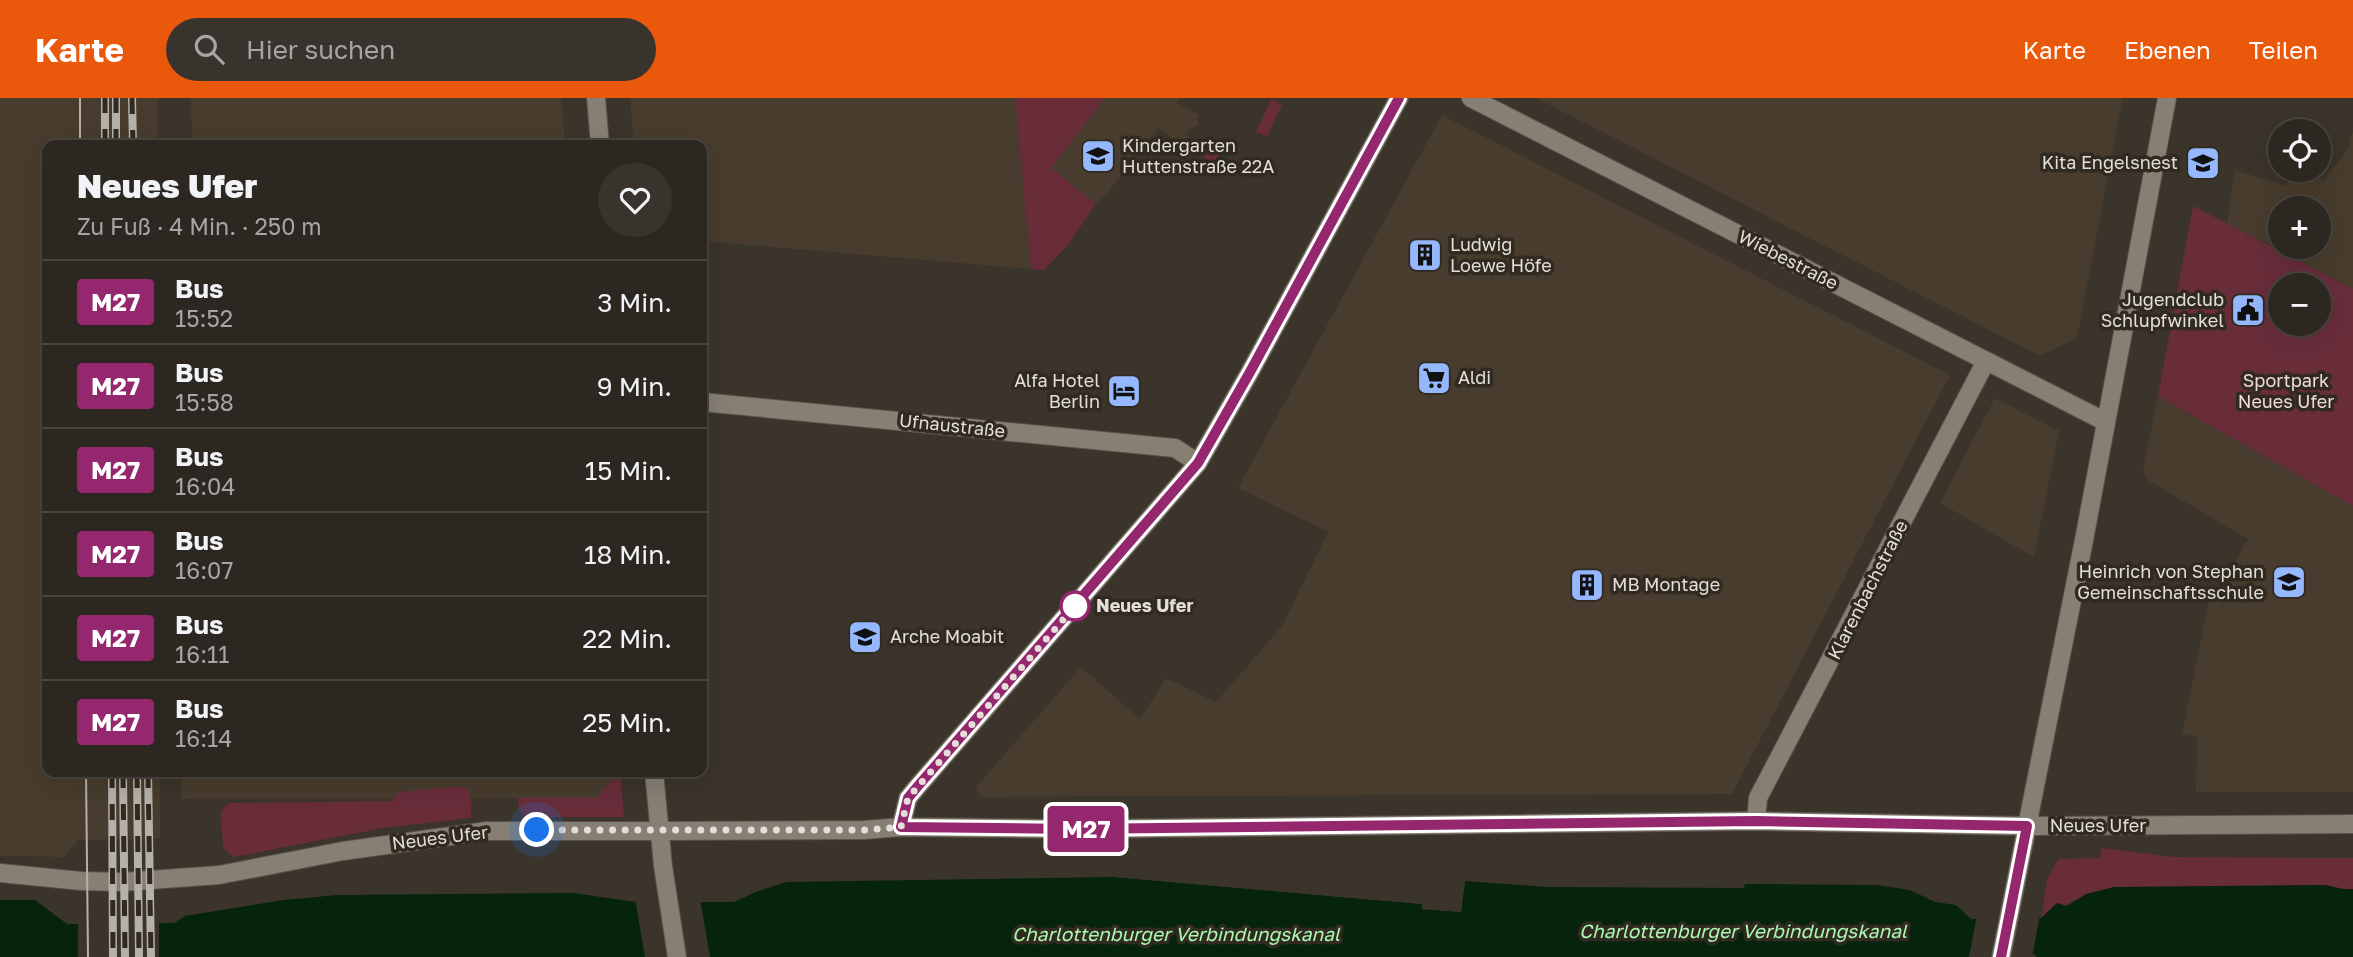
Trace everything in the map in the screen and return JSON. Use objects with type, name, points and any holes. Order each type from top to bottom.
[{"type":"street","points":[[596,98],[600,140]]},
{"type":"street","points":[[901,827],[908,798],[1198,463],[1399,98]]},
{"type":"street","name":"Wiebestraße","points":[[1471,98],[2106,422]]},
{"type":"street","points":[[2001,957],[2167,98]]},
{"type":"street","name":"Klarenbachstraße","points":[[1756,821],[1758,798],[1986,361]]},
{"type":"street","name":"Ufnaustraße","points":[[707,402],[1175,448],[1198,463]]},
{"type":"street","points":[[654,777],[663,866],[677,957]]},
{"type":"street","name":"Neues Ufer","points":[[0,873],[81,881],[219,875],[343,851],[487,831],[864,830],[901,827],[1073,829],[1756,821],[2027,826],[2353,824]]},
{"type":"shaded area","points":[[0,98],[158,98],[158,140],[42,140],[42,777],[160,777],[160,839],[78,840],[64,857],[0,856]]},
{"type":"shaded area","points":[[191,98],[561,98],[565,140],[192,140]]},
{"type":"shaded area","points":[[630,98],[1015,98],[1031,269],[707,241],[707,140],[634,140]]},
{"type":"shaded area","name":"Kindergarten Huttenstraße 22A","points":[[1105,98],[1181,98],[1177,103],[1199,115],[1199,124],[1189,130],[1189,137],[1179,143],[1158,128],[1096,204],[1050,169]]},
{"type":"shaded area","points":[[1536,98],[2123,98],[2077,338],[2040,356]]},
{"type":"shaded area","points":[[1442,115],[1950,375],[1732,794],[981,797],[976,787],[1081,667],[1140,719],[1166,678],[1216,702],[1282,626],[1328,532],[1238,488]]},
{"type":"shaded area","points":[[2353,131],[2353,289],[2331,277],[2331,273],[2322,273],[2296,259],[2331,259],[2331,196],[2268,196],[2268,244],[2227,223],[2235,170],[2286,186],[2287,182],[2331,182],[2331,171],[2347,150]]},
{"type":"shaded area","name":"Heinrich von Stephan Gemeinschaftsschule","points":[[2158,396],[2353,506],[2353,792],[2196,792],[2197,737],[2182,734],[2209,599],[2219,599],[2233,565],[2248,539],[2147,480],[2143,470]]},
{"type":"shaded area","points":[[1995,398],[2059,431],[2034,557],[1940,503]]},
{"type":"shaded area","points":[[181,777],[615,777],[596,798],[181,799]]},
{"type":"green space","points":[[1015,98],[1105,98],[1051,168],[1096,204],[1067,246],[1044,270],[1031,269]]},
{"type":"green space","points":[[1271,99],[1282,104],[1267,137],[1256,132]]},
{"type":"green space","points":[[1206,138],[1223,148],[1214,164],[1197,153]]},
{"type":"green space","name":"Sportpark Neues Ufer","points":[[2193,206],[2268,245],[2268,259],[2295,259],[2322,273],[2268,273],[2268,336],[2331,336],[2331,278],[2353,289],[2353,506],[2158,396]]},
{"type":"green space","points":[[615,777],[620,777],[624,817],[526,817],[519,811],[518,798],[596,798]]},
{"type":"green space","points":[[465,787],[468,790],[471,818],[383,828],[234,857],[223,848],[221,811],[229,803],[393,801],[398,792]]},
{"type":"green space","points":[[2101,848],[2174,857],[2353,858],[2353,889],[2325,885],[2074,900],[2042,918],[2047,879],[2058,859],[2100,858]]},
{"type":"water","name":"Charlottenburger Verbindungskanal","points":[[1113,877],[1422,904],[1422,909],[1461,912],[1465,881],[1547,887],[1744,888],[1745,884],[1876,885],[1910,890],[1935,902],[1956,905],[1971,919],[2041,918],[2057,903],[2067,906],[2086,894],[2114,887],[2325,885],[2353,889],[2353,957],[2037,957],[2034,954],[1972,954],[1968,957],[0,957],[0,900],[35,900],[67,924],[174,923],[185,916],[284,900],[337,895],[573,893],[636,902],[734,902],[787,882]]},
{"type":"pier","points":[[1080,874],[1114,874],[1423,900],[1426,906],[1458,909],[1461,881],[1465,881],[1461,912],[1422,909],[1422,904]]},
{"type":"pier","points":[[635,898],[700,899],[710,957],[645,957]]},
{"type":"pier","points":[[1977,915],[2040,915],[2032,957],[1969,957]]},
{"type":"pier","points":[[78,920],[159,920],[159,957],[78,957]]},
{"type":"tram line","points":[[80,98],[80,140]]},
{"type":"tram line","points":[[86,777],[88,957]]},
{"type":"railway","points":[[105,98],[105,140]]},
{"type":"railway","points":[[116,98],[116,140]]},
{"type":"railway","points":[[132,98],[133,140]]},
{"type":"railway","points":[[112,777],[113,957]]},
{"type":"railway","points":[[123,777],[125,957]]},
{"type":"railway","points":[[137,777],[139,957]]},
{"type":"railway","points":[[148,777],[151,957]]},
{"type":"bus line","name":"M27","points":[[1399,98],[1198,463],[908,798],[901,827],[1073,829],[1756,821],[2027,826],[2001,957]]},
{"type":"place","name":"Kindergarten Huttenstraße 22A","points":[[1098,156]]},
{"type":"place","name":"Kita Engelsnest","points":[[2203,163]]},
{"type":"place","name":"Ludwig Loewe Höfe","points":[[1425,255]]},
{"type":"place","name":"Jugendclub Schlupfwinkel","points":[[2248,310]]},
{"type":"place","name":"Aldi","points":[[1434,378]]},
{"type":"place","name":"Alfa Hotel Berlin","points":[[1124,391]]},
{"type":"place","name":"Heinrich von Stephan Gemeinschaftsschule","points":[[2289,582]]},
{"type":"place","name":"MB Montage","points":[[1587,585]]},
{"type":"place","name":"Neues Ufer","points":[[1075,606]]},
{"type":"place","name":"Arche Moabit","points":[[865,637]]},
{"type":"route","points":[[537,830],[864,830],[901,827],[908,798],[1075,606]]}]
